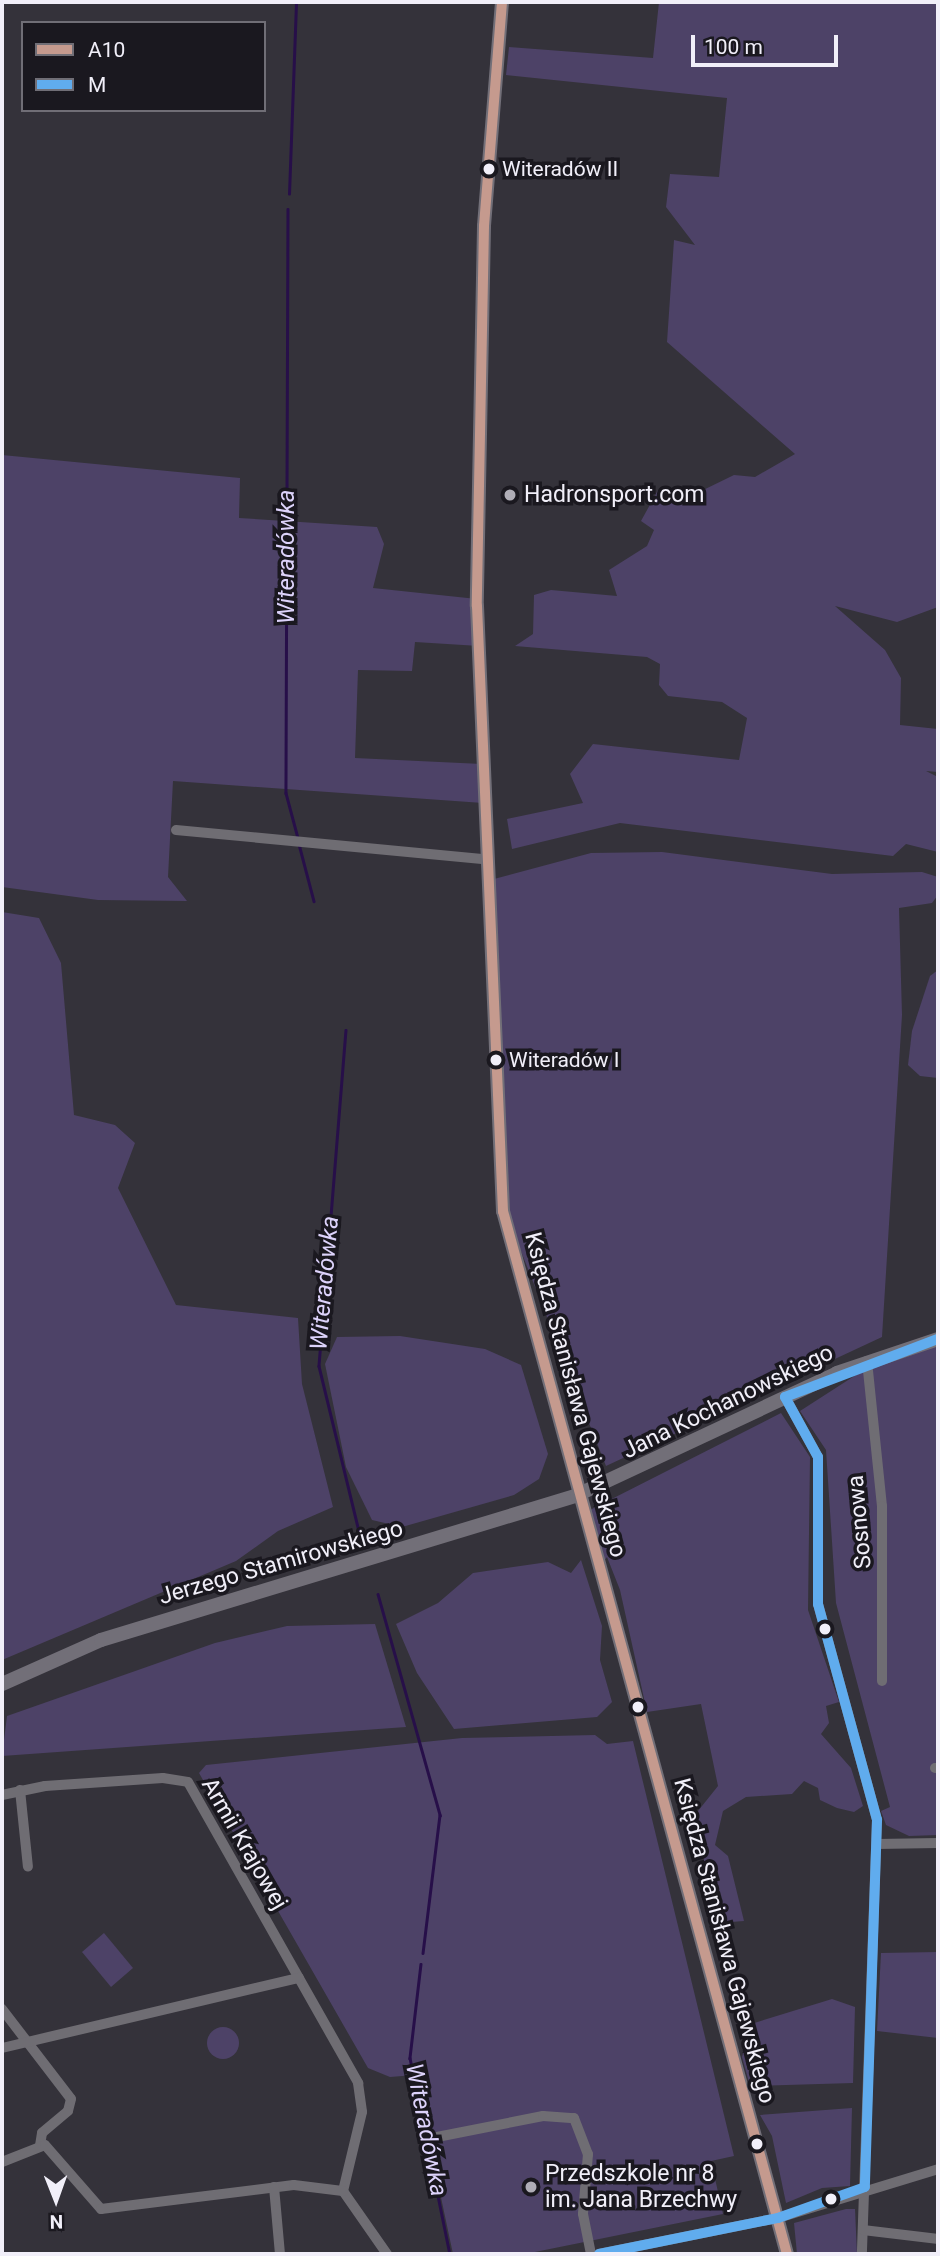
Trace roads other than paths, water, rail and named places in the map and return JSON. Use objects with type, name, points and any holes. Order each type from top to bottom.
[{"type":"street","name":"Księdza Stanisława Gajewskiego","points":[[502,2],[484,242],[477,606],[485,859],[503,1211],[577,1495],[787,2254]]},
{"type":"street","points":[[176,830],[485,859]]},
{"type":"street","name":"Jana Kochanowskiego","points":[[577,1495],[867,1361],[938,1339]]},
{"type":"street","name":"Sosnowa","points":[[867,1361],[882,1506],[882,1681]]},
{"type":"street","name":"Sosnowa","points":[[785,1398],[818,1457],[818,1604],[873,1797],[877,1844],[862,2254]]},
{"type":"street","name":"Jerzego Stamirowskiego","points":[[2,1684],[101,1640],[363,1563],[577,1495]]},
{"type":"street","name":"Armii Krajowej","points":[[2,1796],[20,1790],[163,1778],[188,1782],[299,1978],[362,2100],[343,2191]]},
{"type":"street","points":[[20,1790],[28,1867]]},
{"type":"street","points":[[877,1844],[938,1843]]},
{"type":"street","points":[[2,2048],[33,2043],[299,1978]]},
{"type":"street","points":[[2,2009],[33,2043],[71,2099],[68,2111],[43,2133],[40,2146]]},
{"type":"street","points":[[438,2137],[543,2116],[574,2118],[588,2154],[583,2214],[591,2254]]},
{"type":"street","points":[[2,2162],[40,2146],[53,2150],[101,2209],[274,2187],[343,2191],[387,2254]]},
{"type":"street","points":[[599,2254],[778,2218],[865,2188],[938,2169]]},
{"type":"street","points":[[274,2187],[280,2254]]},
{"type":"street","points":[[863,2230],[938,2239]]},
{"type":"waterway","name":"Witeradówka","points":[[289,194],[296,2]]},
{"type":"waterway","name":"Witeradówka","points":[[288,209],[286,793],[298,838]]},
{"type":"waterway","name":"Witeradówka","points":[[299,844],[314,901]]},
{"type":"waterway","name":"Witeradówka","points":[[346,1030],[319,1366],[359,1531]]},
{"type":"waterway","name":"Witeradówka","points":[[378,1594],[440,1815],[423,1953]]},
{"type":"waterway","name":"Witeradówka","points":[[421,1964],[410,2058],[450,2254]]},
{"type":"place","name":"Witeradów II","points":[[489,169]]},
{"type":"place","name":"Hadronsport.com","points":[[510,495]]},
{"type":"place","name":"Witeradów I","points":[[496,1060]]},
{"type":"place","name":"Przedszkole nr 8 im. Jana Brzechwy","points":[[531,2187]]}]
